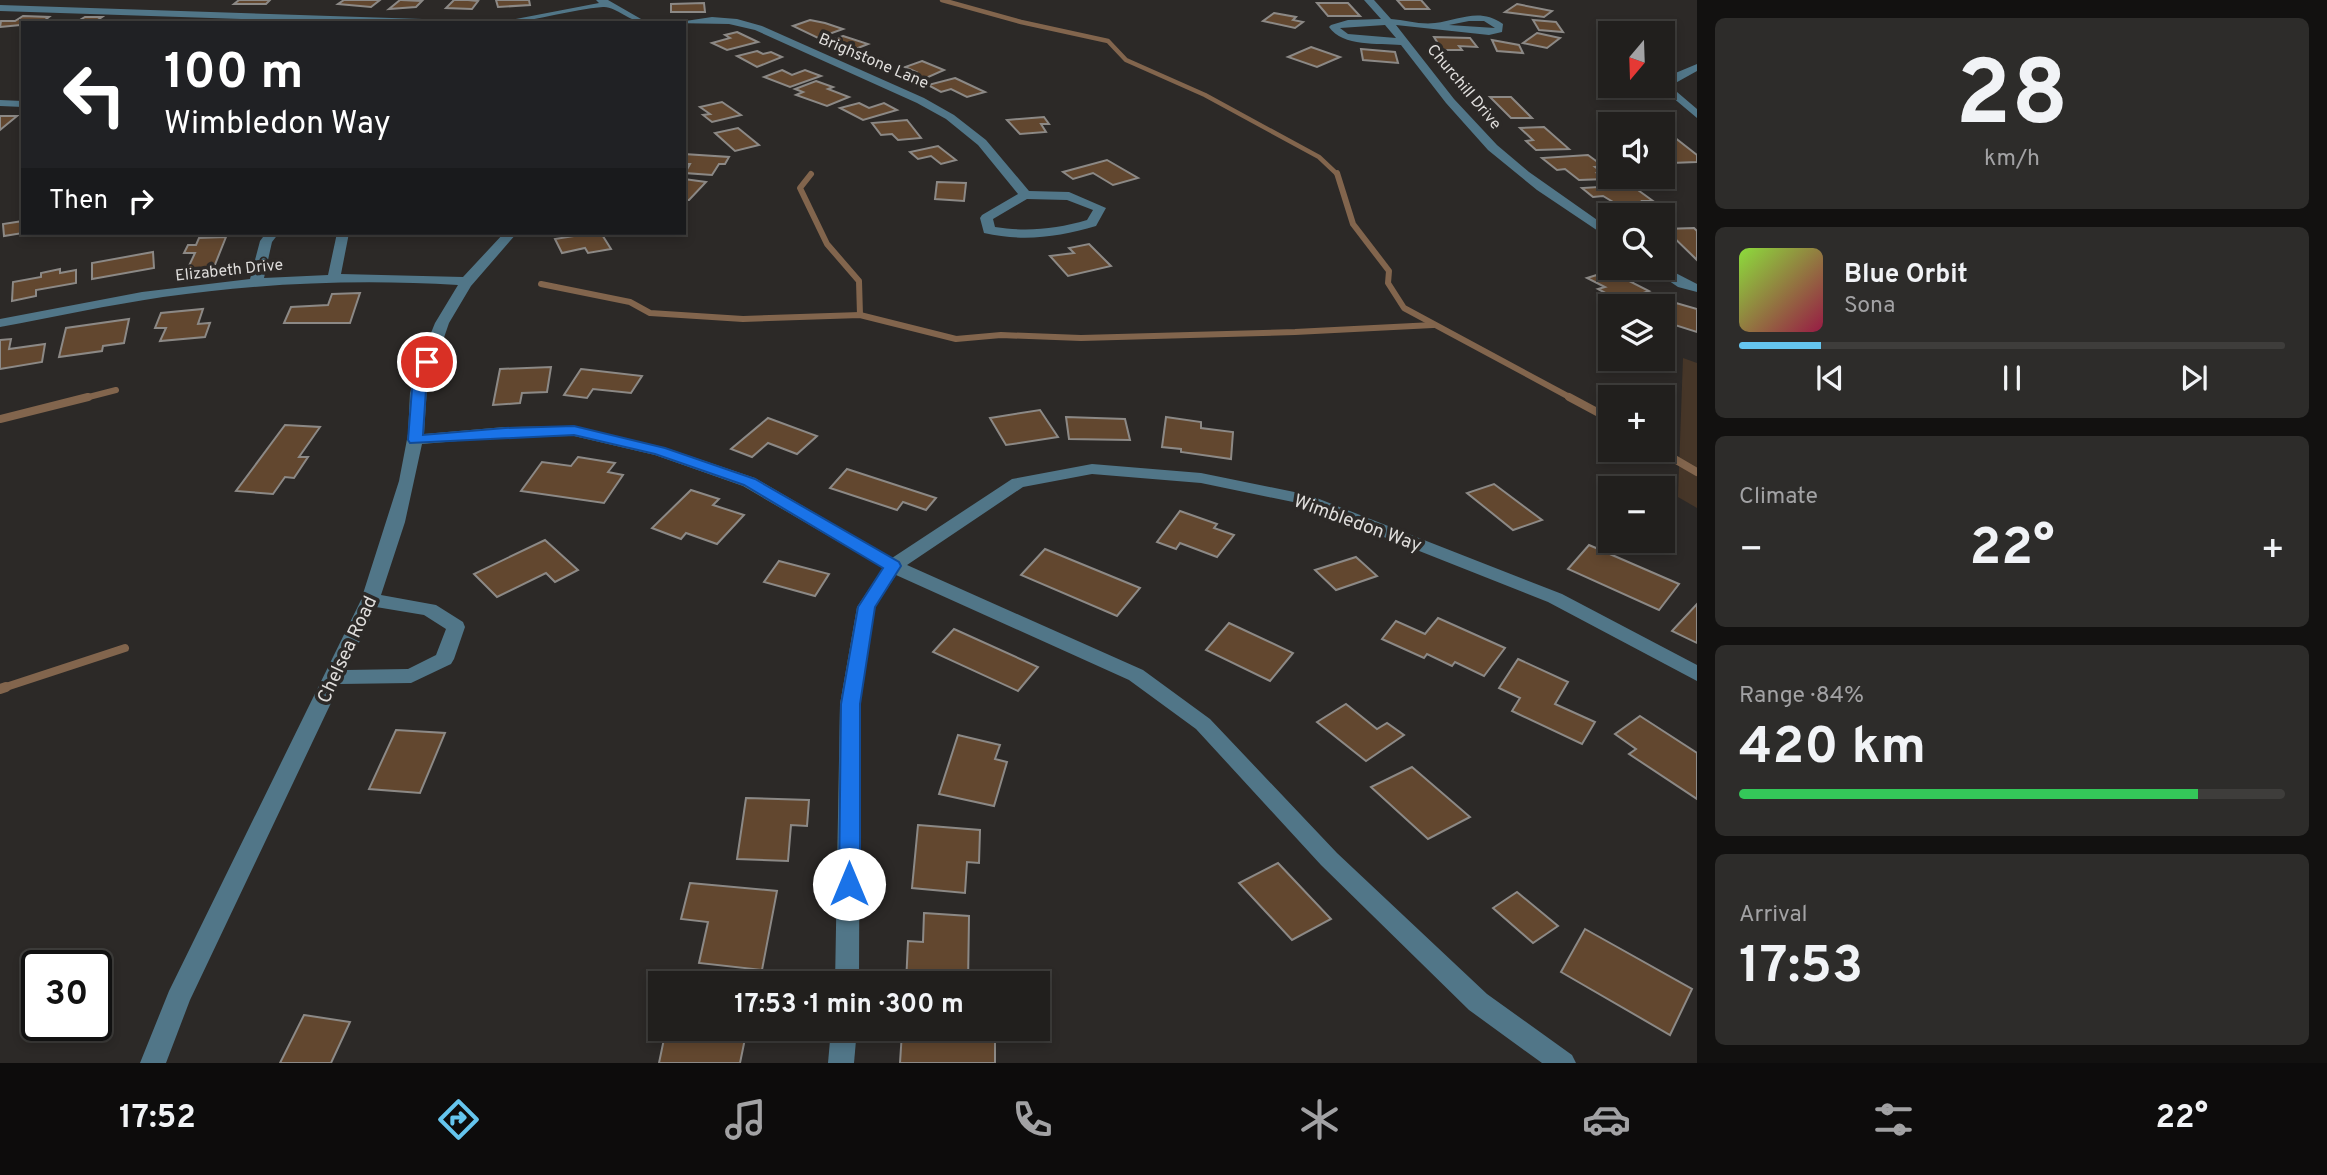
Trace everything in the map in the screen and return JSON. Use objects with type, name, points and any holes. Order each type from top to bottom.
[{"type":"street","name":"Churchill Drive","points":[[1369,0],[1479,134],[1518,168],[1598,226]]},
{"type":"street","points":[[510,21],[603,2],[639,21]]},
{"type":"street","points":[[0,8],[393,21]]},
{"type":"street","points":[[1406,42],[1347,37],[1339,34],[1334,27],[1354,23],[1390,23],[1489,32],[1499,30],[1500,26],[1488,19],[1464,18],[1436,26]]},
{"type":"street","name":"Brighstone Lane","points":[[686,22],[716,19],[746,24],[930,104],[966,128],[993,153],[1025,195]]},
{"type":"street","points":[[1697,67],[1677,76],[1664,86],[1697,115]]},
{"type":"street","points":[[0,103],[21,104]]},
{"type":"street","points":[[1025,195],[1069,196],[1100,208],[1093,222],[1059,233],[1021,236],[989,230],[986,218],[1025,195]]},
{"type":"street","points":[[256,283],[266,241],[271,235]]},
{"type":"street","points":[[334,277],[343,235]]},
{"type":"street","name":"Chelsea Road","points":[[153,1063],[183,987],[370,600],[395,533],[415,440],[419,389],[435,335],[464,281],[508,235]]},
{"type":"street","name":"Elizabeth Drive","points":[[0,323],[162,293],[256,283],[334,277],[404,277],[464,281]]},
{"type":"street","points":[[1675,279],[1697,288]]},
{"type":"street","points":[[415,440],[505,432],[574,431],[660,451],[749,482],[893,566],[1136,676],[1203,724],[1329,859],[1478,1002],[1563,1063]]},
{"type":"street","name":"Wimbledon Way","points":[[893,566],[1018,483],[1092,469],[1201,478],[1303,499],[1542,593],[1697,674]]},
{"type":"street","points":[[847,971],[850,704],[866,607],[893,566]]},
{"type":"street","points":[[333,677],[411,676],[444,659],[456,627],[429,609],[370,600]]},
{"type":"street","points":[[841,1063],[843,1041]]},
{"type":"shaded area","points":[[1683,358],[1697,363],[1697,508],[1678,497]]},
{"type":"building","points":[[239,0],[270,0],[266,4],[234,4]]},
{"type":"building","points":[[344,0],[380,0],[371,7],[338,4]]},
{"type":"building","points":[[400,0],[422,1],[416,7],[389,9]]},
{"type":"building","points":[[454,0],[478,1],[472,9],[446,8]]},
{"type":"building","points":[[496,0],[529,0],[530,5],[498,7]]},
{"type":"building","points":[[1397,0],[1421,0],[1429,9],[1405,9]]},
{"type":"building","points":[[704,3],[705,12],[671,12],[671,4]]},
{"type":"building","points":[[1317,3],[1348,3],[1360,16],[1328,16]]},
{"type":"building","points":[[1517,4],[1552,11],[1544,17],[1505,12]]},
{"type":"building","points":[[1274,13],[1296,17],[1293,20],[1303,22],[1295,28],[1263,21]]},
{"type":"building","points":[[23,16],[49,17],[44,21],[21,21],[21,25],[0,27],[1,21],[15,21]]},
{"type":"building","points":[[85,17],[102,17],[96,21],[78,21]]},
{"type":"building","points":[[810,20],[843,29],[818,38],[793,26]]},
{"type":"building","points":[[1533,20],[1556,22],[1563,32],[1539,30]]},
{"type":"building","points":[[737,32],[758,42],[727,50],[712,43],[730,38],[725,35]]},
{"type":"building","points":[[1537,33],[1560,38],[1547,48],[1523,43]]},
{"type":"building","points":[[843,36],[868,44],[848,52],[829,46],[840,42],[834,39]]},
{"type":"building","points":[[1434,37],[1470,38],[1477,47],[1459,46],[1462,50],[1442,50]]},
{"type":"building","points":[[1492,40],[1519,45],[1523,53],[1497,51]]},
{"type":"building","points":[[1311,47],[1340,57],[1317,67],[1288,57]]},
{"type":"building","points":[[1361,49],[1395,52],[1398,63],[1363,60]]},
{"type":"building","points":[[757,51],[763,54],[771,52],[782,57],[757,67],[737,56]]},
{"type":"building","points":[[922,61],[944,70],[917,82],[903,77],[916,72],[905,67]]},
{"type":"building","points":[[782,70],[792,75],[805,70],[821,76],[790,87],[764,77]]},
{"type":"building","points":[[955,78],[985,92],[967,97],[951,89],[941,92],[928,85]]},
{"type":"building","points":[[816,81],[849,97],[827,106],[796,95],[803,92],[795,89]]},
{"type":"building","points":[[1490,97],[1511,97],[1532,118],[1511,118]]},
{"type":"building","points":[[722,102],[741,115],[712,122],[703,115],[710,114],[700,107]]},
{"type":"building","points":[[859,103],[869,108],[884,103],[897,110],[863,120],[840,108]]},
{"type":"building","points":[[0,116],[17,116],[0,130]]},
{"type":"building","points":[[1044,117],[1049,124],[1041,124],[1046,132],[1020,134],[1007,120]]},
{"type":"building","points":[[907,120],[921,138],[898,140],[892,134],[881,135],[872,123]]},
{"type":"building","points":[[1544,127],[1569,149],[1536,150],[1526,141],[1533,140],[1520,128]]},
{"type":"building","points":[[738,128],[759,145],[735,151],[715,133]]},
{"type":"building","points":[[1675,138],[1697,155],[1697,162],[1675,163]]},
{"type":"building","points":[[938,146],[956,160],[941,164],[931,156],[918,159],[910,152]]},
{"type":"building","points":[[686,154],[729,157],[725,164],[719,164],[712,175],[686,173],[690,164],[686,164]]},
{"type":"building","points":[[1588,155],[1598,162],[1598,167],[1595,167],[1598,169],[1598,179],[1579,180],[1565,169],[1557,170],[1542,158]]},
{"type":"building","points":[[1107,160],[1138,178],[1113,185],[1093,173],[1073,179],[1063,172]]},
{"type":"building","points":[[686,179],[706,182],[686,200]]},
{"type":"building","points":[[937,182],[966,183],[964,201],[935,199]]},
{"type":"building","points":[[1582,188],[1636,189],[1653,201],[1615,203],[1603,196],[1593,197]]},
{"type":"building","points":[[21,221],[21,233],[4,236],[3,224]]},
{"type":"building","points":[[1694,228],[1697,231],[1697,260],[1675,239],[1675,229]]},
{"type":"building","points":[[602,235],[611,249],[588,253],[585,248],[562,253],[555,239]]},
{"type":"building","points":[[226,237],[214,267],[187,270],[195,253],[184,253],[188,245],[196,245],[199,238]]},
{"type":"building","points":[[1089,244],[1111,266],[1068,276],[1050,256],[1074,253],[1069,248]]},
{"type":"building","points":[[153,252],[154,268],[92,279],[92,263]]},
{"type":"building","points":[[60,269],[60,273],[76,270],[76,283],[36,290],[36,296],[12,301],[13,282],[41,277],[41,273]]},
{"type":"building","points":[[1598,275],[1598,280],[1637,280],[1631,282],[1649,291],[1640,294],[1607,294],[1598,289],[1605,287],[1587,278]]},
{"type":"building","points":[[360,293],[350,323],[284,323],[291,307],[328,305],[332,294]]},
{"type":"building","points":[[1675,303],[1697,309],[1697,332],[1675,325]]},
{"type":"building","points":[[203,309],[198,324],[210,323],[205,337],[160,341],[166,328],[155,328],[161,313]]},
{"type":"building","points":[[129,319],[124,343],[103,346],[102,351],[59,357],[66,328]]},
{"type":"building","points":[[11,339],[9,349],[45,344],[42,362],[0,369],[0,340]]},
{"type":"building","points":[[551,367],[547,392],[522,393],[520,403],[493,405],[500,369]]},
{"type":"building","points":[[581,369],[642,376],[631,393],[593,389],[587,398],[564,395]]},
{"type":"building","points":[[1040,410],[1058,437],[1006,445],[990,418]]},
{"type":"building","points":[[1066,417],[1125,419],[1130,440],[1069,439]]},
{"type":"building","points":[[1166,417],[1201,422],[1201,428],[1233,432],[1231,459],[1162,447]]},
{"type":"building","points":[[768,418],[817,436],[797,454],[768,443],[752,457],[731,449]]},
{"type":"building","points":[[285,425],[320,427],[299,457],[308,457],[294,478],[285,477],[273,494],[236,491]]},
{"type":"building","points":[[578,457],[615,463],[608,472],[623,475],[604,503],[521,491],[542,462],[571,466]]},
{"type":"building","points":[[847,469],[936,498],[926,510],[903,502],[897,510],[830,488]]},
{"type":"building","points":[[1494,484],[1542,520],[1513,530],[1467,493]]},
{"type":"building","points":[[691,490],[719,499],[713,505],[744,515],[717,544],[686,533],[681,539],[652,528]]},
{"type":"building","points":[[1180,511],[1217,524],[1214,528],[1234,535],[1217,557],[1180,543],[1176,549],[1157,542]]},
{"type":"building","points":[[545,540],[578,570],[555,582],[546,573],[497,597],[474,574]]},
{"type":"building","points":[[1589,545],[1598,549],[1598,553],[1607,553],[1679,584],[1659,610],[1568,569]]},
{"type":"building","points":[[1045,549],[1140,588],[1117,616],[1021,575]]},
{"type":"building","points":[[1356,557],[1377,576],[1336,590],[1315,570]]},
{"type":"building","points":[[779,561],[829,574],[815,596],[764,582]]},
{"type":"building","points":[[1697,604],[1697,643],[1672,631]]},
{"type":"building","points":[[1438,618],[1505,648],[1484,676],[1455,662],[1452,666],[1427,654],[1424,658],[1382,639],[1396,621],[1425,634]]},
{"type":"building","points":[[1229,623],[1293,653],[1270,681],[1206,650]]},
{"type":"building","points":[[954,629],[1038,667],[1018,691],[933,652]]},
{"type":"building","points":[[1518,659],[1568,682],[1555,704],[1595,722],[1582,744],[1512,711],[1520,698],[1499,688]]},
{"type":"building","points":[[1346,704],[1377,729],[1387,723],[1404,735],[1366,761],[1317,722]]},
{"type":"building","points":[[1640,716],[1697,753],[1697,799],[1629,754],[1636,749],[1615,734]]},
{"type":"building","points":[[396,730],[445,733],[420,793],[369,789]]},
{"type":"building","points":[[958,735],[1000,745],[995,759],[1007,762],[994,806],[939,794]]},
{"type":"building","points":[[1412,767],[1470,817],[1428,839],[1371,787]]},
{"type":"building","points":[[746,798],[809,800],[807,826],[791,825],[788,861],[737,859]]},
{"type":"building","points":[[918,825],[980,830],[979,863],[967,862],[965,893],[912,888]]},
{"type":"building","points":[[1278,863],[1331,919],[1292,940],[1239,883]]},
{"type":"building","points":[[690,883],[777,891],[762,970],[699,963],[708,922],[681,919]]},
{"type":"building","points":[[1517,892],[1558,926],[1533,943],[1493,908]]},
{"type":"building","points":[[924,913],[969,916],[968,971],[907,971],[908,941],[923,942]]},
{"type":"building","points":[[1585,929],[1692,989],[1670,1035],[1561,972]]},
{"type":"building","points":[[304,1015],[350,1022],[331,1063],[280,1063]]},
{"type":"building","points":[[664,1041],[745,1041],[740,1063],[659,1063]]},
{"type":"building","points":[[901,1041],[995,1041],[995,1063],[900,1063]]},
{"type":"waterway","points":[[942,0],[1021,22],[1108,41],[1126,60],[1205,95],[1319,157],[1337,174]]},
{"type":"waterway","points":[[1337,173],[1353,224],[1389,271],[1388,283],[1404,308],[1573,399]]},
{"type":"waterway","points":[[811,174],[800,188],[827,244],[859,281],[860,315]]},
{"type":"waterway","points":[[541,284],[630,302],[650,313],[743,319],[860,315]]},
{"type":"waterway","points":[[860,315],[956,339],[1001,335],[1081,338],[1295,332],[1433,325]]},
{"type":"waterway","points":[[81,399],[116,390]]},
{"type":"waterway","points":[[0,419],[88,397]]},
{"type":"waterway","points":[[1569,397],[1598,413]]},
{"type":"waterway","points":[[1675,459],[1697,472]]},
{"type":"waterway","points":[[6,687],[0,689],[125,648]]},
{"type":"route","points":[[427,362],[419,389],[415,440],[505,432],[574,431],[660,451],[749,482],[893,566],[866,607],[850,704],[849,884]]}]
